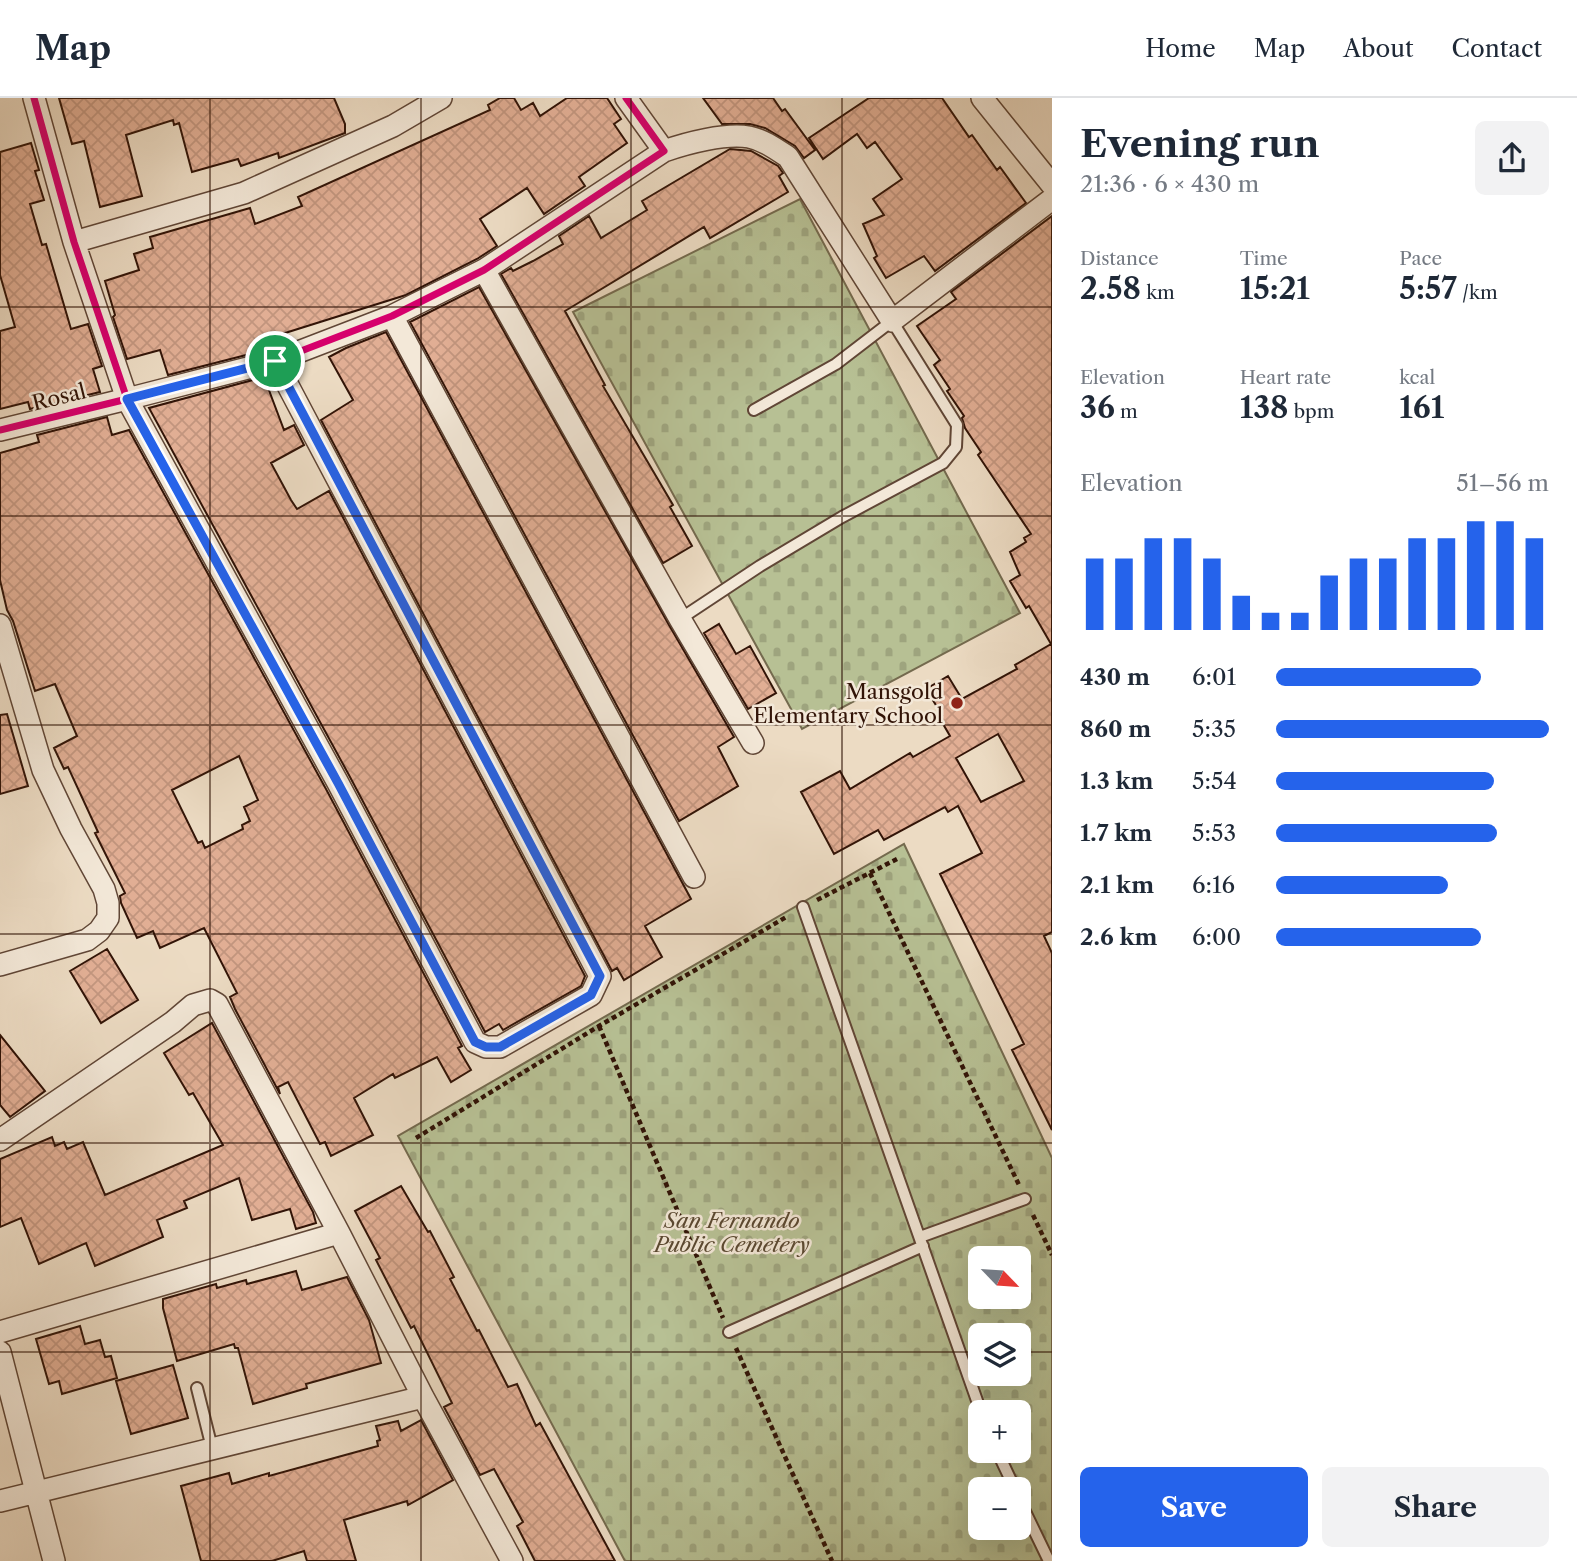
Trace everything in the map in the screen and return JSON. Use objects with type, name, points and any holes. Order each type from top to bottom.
[{"type":"street","points":[[34,98],[74,242],[127,399],[331,771],[475,1042],[486,1047],[500,1047],[591,995],[600,976],[275,361]]},
{"type":"street","points":[[74,242],[244,193],[393,126],[441,98]]},
{"type":"street","points":[[626,98],[664,151]]},
{"type":"street","points":[[982,98],[1052,185]]},
{"type":"street","name":"Rosal","points":[[0,430],[275,361],[392,316],[484,270],[664,151],[694,140],[748,137],[764,142],[788,157],[892,321]]},
{"type":"street","points":[[892,321],[1052,198]]},
{"type":"street","points":[[484,270],[680,619],[753,743]]},
{"type":"street","points":[[392,316],[694,877]]},
{"type":"street","points":[[0,625],[43,770],[104,889],[108,918],[99,932],[87,940],[0,965]]},
{"type":"street","points":[[0,1140],[173,1022],[193,1005],[210,1000],[217,1004],[512,1561]]},
{"type":"street","points":[[0,1332],[338,1233]]},
{"type":"street","points":[[0,1352],[54,1561]]},
{"type":"street","points":[[0,1501],[423,1397]]},
{"type":"lane","points":[[680,619],[842,517],[943,463],[956,447],[957,425],[892,321],[836,363],[754,410]]},
{"type":"lane","points":[[803,907],[977,1400]]},
{"type":"lane","points":[[729,1332],[921,1242],[1025,1199]]},
{"type":"lane","points":[[197,1388],[212,1448]]},
{"type":"lane","points":[[1031,1524],[1049,1561]]},
{"type":"path","points":[[416,1138],[599,1026],[803,907],[897,859]]},
{"type":"path","points":[[870,873],[1052,1255]]},
{"type":"path","points":[[599,1026],[729,1332],[832,1561]]},
{"type":"green space","points":[[800,199],[1020,613],[802,729],[573,312]]},
{"type":"green space","name":"San Fernando Public Cemetery","points":[[904,844],[1052,1158],[1052,1561],[625,1561],[398,1136]]},
{"type":"building","points":[[59,98],[334,98],[345,124],[345,133],[279,158],[278,153],[241,166],[238,159],[192,172],[179,123],[174,125],[173,120],[126,135],[142,196],[100,207],[84,141],[72,144]]},
{"type":"building","points":[[500,98],[514,98],[521,110],[533,103],[540,116],[567,98],[607,98],[621,119],[614,124],[627,143],[579,177],[585,186],[544,214],[527,188],[480,219],[497,246],[406,295],[266,339],[267,344],[252,348],[254,353],[168,375],[160,350],[127,359],[105,281],[139,270],[134,254],[153,248],[150,237],[250,208],[255,224],[302,206],[298,197],[490,110],[488,105]]},
{"type":"building","points":[[703,98],[773,98],[782,111],[785,109],[815,150],[804,158],[795,146],[765,128],[750,124],[722,124]]},
{"type":"building","points":[[869,98],[942,98],[969,137],[972,135],[997,170],[1000,167],[1026,203],[935,271],[924,256],[886,278],[874,258],[877,256],[863,224],[884,215],[873,199],[902,179],[875,142],[867,148],[857,134],[823,159],[809,138]]},
{"type":"building","points":[[31,143],[39,170],[35,171],[44,200],[30,204],[42,245],[46,244],[71,329],[88,324],[102,366],[93,369],[100,392],[30,409],[28,402],[0,409],[0,331],[15,327],[0,275],[0,152]]},
{"type":"building","points":[[730,149],[751,151],[778,166],[783,173],[779,176],[788,192],[710,238],[704,227],[565,311],[605,385],[603,386],[673,505],[670,507],[692,546],[663,563],[501,274],[511,268],[513,271],[563,244],[559,236],[589,216],[601,238],[647,210],[642,201]]},
{"type":"building","points":[[1052,216],[1052,932],[1044,936],[1052,953],[1052,1130],[1012,1050],[1024,1044],[940,874],[982,853],[958,806],[948,812],[945,807],[884,840],[878,830],[834,854],[801,792],[840,771],[850,789],[910,753],[913,757],[950,736],[939,717],[942,715],[926,689],[948,676],[962,699],[1017,669],[1015,665],[1051,644],[1029,606],[1026,608],[1010,581],[1020,575],[1010,552],[1026,542],[1024,538],[1031,534],[978,455],[981,452],[965,428],[962,418],[964,416],[934,365],[940,360],[917,326],[956,299],[951,292]],"holes":[[[998,734],[1024,781],[981,802],[956,758]]]},
{"type":"building","points":[[479,287],[734,737],[718,747],[738,786],[679,821],[410,322]]},
{"type":"building","points":[[386,332],[691,899],[645,926],[662,957],[624,980],[617,968],[612,971],[321,420],[353,400],[329,357]]},
{"type":"building","points":[[264,377],[284,430],[294,425],[304,445],[271,463],[297,509],[329,491],[585,976],[581,986],[503,1030],[499,1024],[485,1032],[149,408]]},
{"type":"building","points":[[107,417],[112,435],[129,430],[326,789],[462,1046],[458,1048],[471,1070],[451,1082],[437,1057],[395,1078],[393,1074],[354,1098],[373,1135],[331,1156],[325,1142],[320,1144],[288,1082],[278,1087],[280,1094],[235,1009],[230,997],[237,993],[204,928],[160,948],[153,931],[137,938],[121,903],[120,896],[125,893],[95,833],[98,832],[68,767],[64,769],[54,748],[77,736],[55,684],[35,691],[7,610],[0,580],[0,453],[39,442],[37,435]],"holes":[[[239,756],[258,800],[244,807],[250,821],[242,825],[243,829],[205,848],[202,841],[198,843],[172,790]]]},
{"type":"building","points":[[719,624],[736,654],[750,646],[776,693],[748,709],[704,633]]},
{"type":"building","points":[[7,714],[28,786],[0,794],[0,715]]},
{"type":"building","points":[[107,949],[138,1000],[101,1023],[70,971]]},
{"type":"building","points":[[212,1023],[313,1212],[316,1223],[296,1229],[290,1209],[252,1220],[239,1178],[184,1201],[187,1208],[157,1220],[163,1237],[95,1266],[86,1243],[39,1264],[21,1218],[0,1227],[0,1159],[52,1137],[55,1146],[64,1142],[67,1149],[83,1142],[105,1195],[223,1145],[193,1093],[189,1095],[164,1053]]},
{"type":"building","points":[[0,1035],[45,1091],[10,1117],[0,1105]]},
{"type":"building","points":[[401,1186],[428,1232],[430,1231],[454,1277],[450,1279],[508,1387],[517,1384],[536,1426],[540,1423],[615,1561],[535,1561],[517,1526],[523,1522],[494,1469],[480,1475],[444,1407],[452,1403],[414,1326],[411,1328],[376,1260],[380,1258],[355,1211]]},
{"type":"building","points":[[296,1271],[302,1290],[347,1277],[369,1320],[381,1363],[306,1384],[307,1388],[253,1404],[238,1348],[235,1348],[234,1344],[177,1361],[163,1299],[216,1284],[217,1288],[246,1280],[247,1284]]},
{"type":"building","points":[[80,1326],[85,1344],[100,1340],[105,1357],[111,1356],[117,1378],[62,1394],[59,1381],[49,1384],[36,1339]]},
{"type":"building","points":[[173,1365],[188,1418],[131,1434],[116,1381]]},
{"type":"building","points":[[421,1420],[453,1480],[408,1505],[407,1501],[344,1520],[356,1561],[307,1561],[304,1551],[272,1561],[201,1561],[181,1486],[229,1473],[232,1484],[269,1473],[269,1476],[378,1446],[377,1441],[380,1440],[376,1426],[398,1421],[401,1431]]},
{"type":"cycle path","points":[[34,98],[74,242],[127,399],[275,361],[392,316],[484,270],[664,151],[626,98]]},
{"type":"cycle path","points":[[0,430],[127,399],[338,783],[475,1042],[486,1047],[500,1047],[591,995],[600,976],[275,361]]},
{"type":"place","name":"Mansgold Elementary School","points":[[957,703]]},
{"type":"route","points":[[275,361],[600,976],[591,995],[500,1047],[486,1047],[475,1042],[338,783],[127,399],[275,361]]}]
